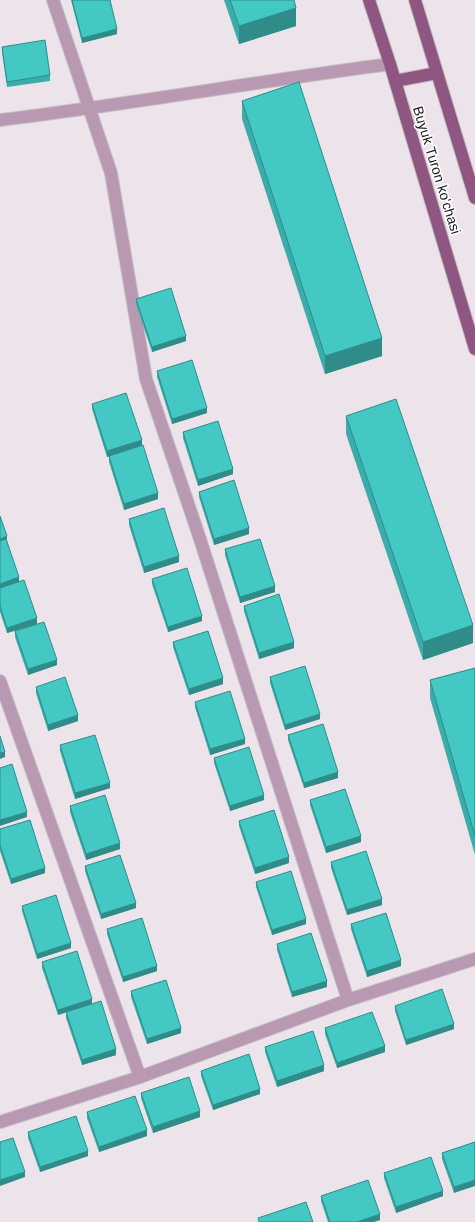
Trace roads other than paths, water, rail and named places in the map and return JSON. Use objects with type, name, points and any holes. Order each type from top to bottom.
[{"type":"main road","name":"Buyuk Turon ko'chasi","points":[[369,0],[390,64],[475,349]]},
{"type":"main road","name":"Buyuk Turon ko'chasi","points":[[414,0],[475,198]]},
{"type":"main road","points":[[395,81],[437,73]]},
{"type":"street","points":[[53,0],[111,173],[146,379],[202,544],[348,1000]]},
{"type":"street","points":[[0,120],[89,109],[390,64]]},
{"type":"street","points":[[0,681],[140,1077]]},
{"type":"street","points":[[0,1122],[140,1077],[348,1000],[475,959]]}]
